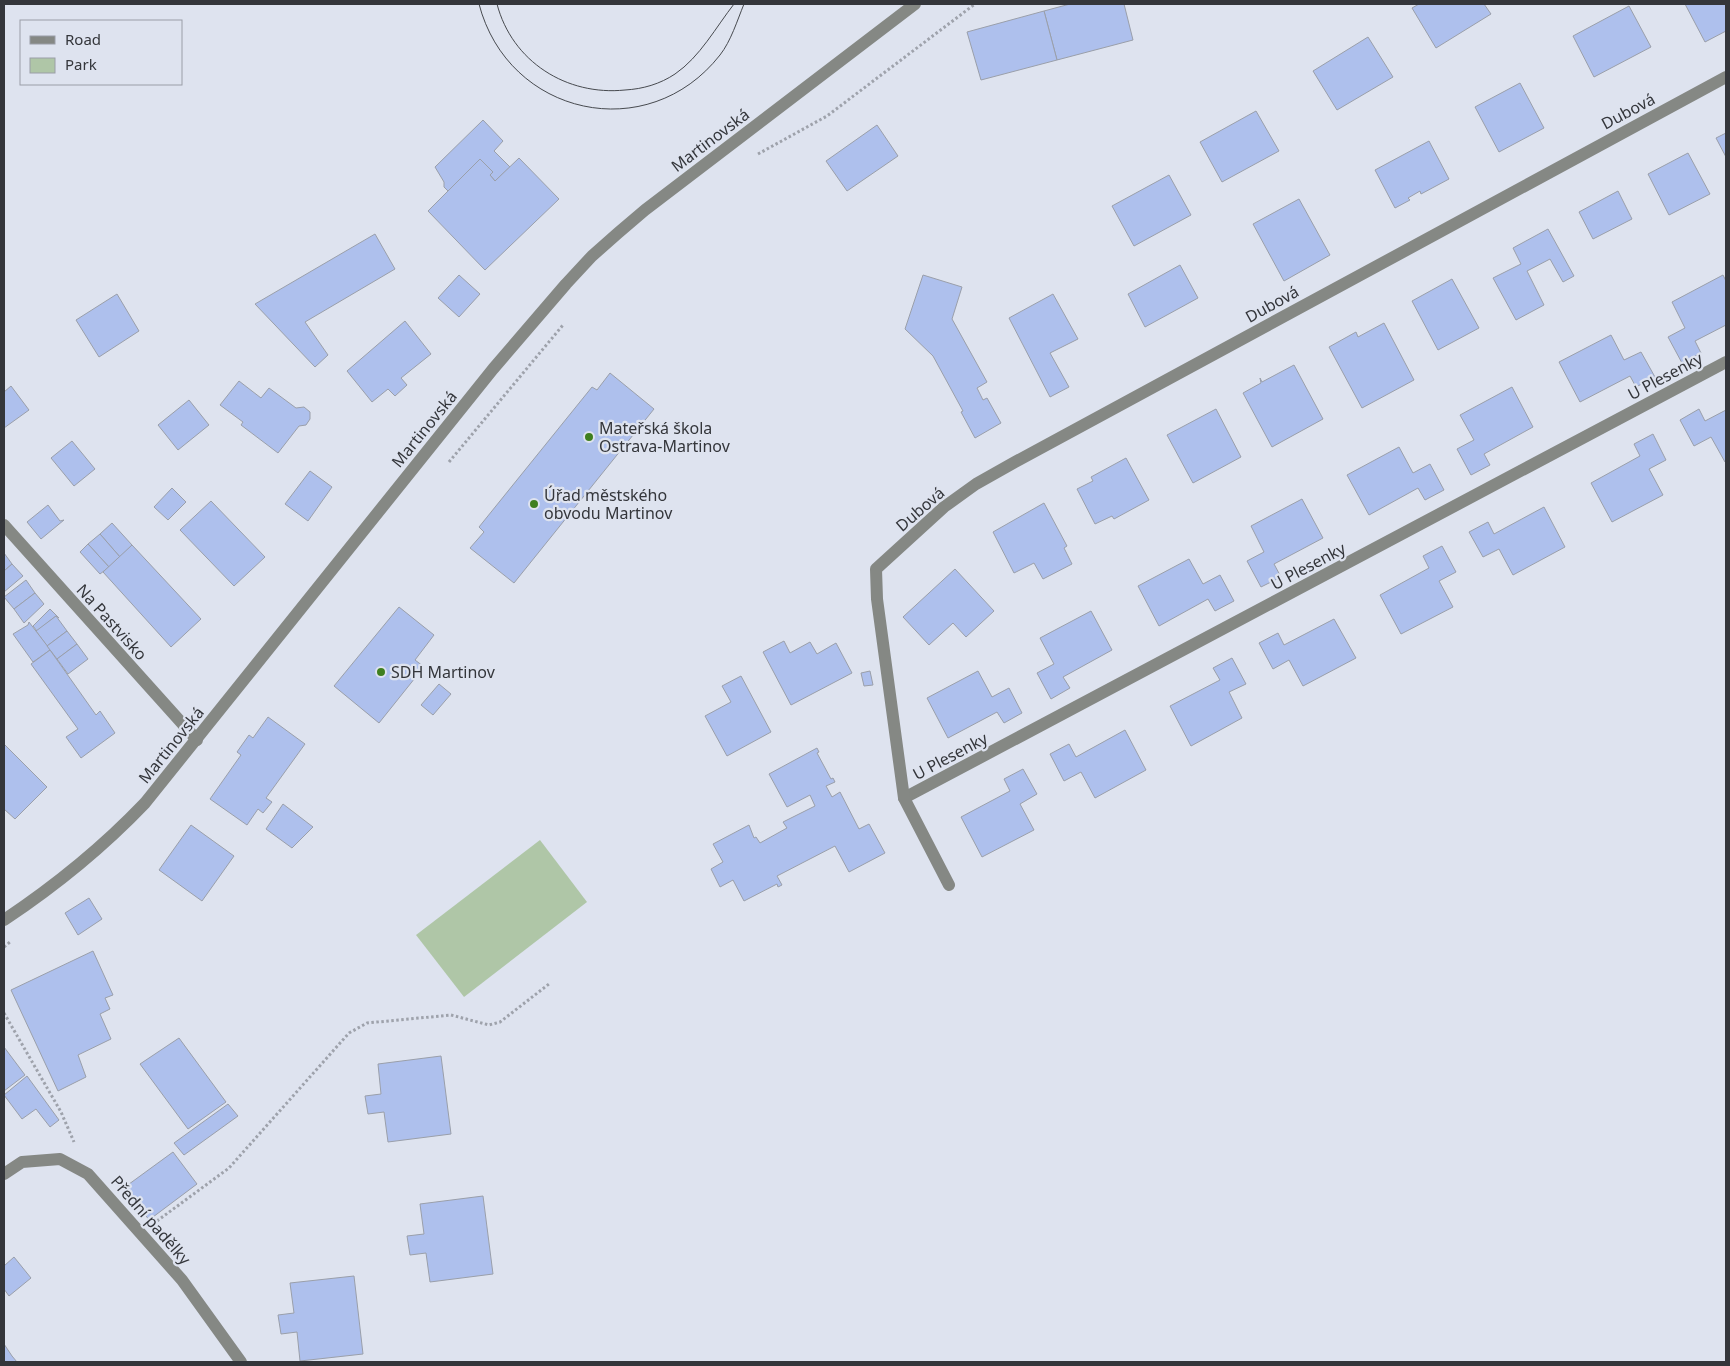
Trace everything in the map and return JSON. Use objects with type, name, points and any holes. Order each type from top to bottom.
[{"type":"street","name":"Martinovská","points":[[4,920],[52,885],[110,838],[146,803],[493,369],[592,256],[645,210],[915,4]]},
{"type":"street","name":"Dubová","points":[[877,599],[876,569],[944,507],[976,484],[1726,77]]},
{"type":"street","name":"U Plesenky","points":[[904,798],[1726,362]]},
{"type":"street","name":"Na Pastvisko","points":[[4,525],[197,740]]},
{"type":"street","name":"U Plesenky","points":[[877,599],[904,798],[949,885]]},
{"type":"street","name":"Přední padělky","points":[[4,1174],[22,1162],[60,1159],[88,1174],[182,1280],[241,1362]]},
{"type":"path","points":[[752,157],[827,116],[975,4]]},
{"type":"path","points":[[444,469],[563,324]]},
{"type":"path","points":[[140,1233],[229,1168],[349,1033],[367,1023],[451,1015],[489,1025],[500,1022],[549,984]]},
{"type":"path","points":[[4,1013],[61,1112],[88,1174]]},
{"type":"green space","points":[[540,840],[587,902],[464,997],[416,935]]},
{"type":"building","points":[[1070,4],[1124,4],[1133,40],[1057,60],[1044,11]]},
{"type":"building","points":[[1419,4],[1484,4],[1491,14],[1436,48],[1412,8]]},
{"type":"building","points":[[1685,4],[1726,4],[1726,31],[1705,42]]},
{"type":"building","points":[[1629,6],[1651,47],[1594,77],[1573,36]]},
{"type":"building","points":[[1044,11],[1057,60],[981,80],[967,32]]},
{"type":"building","points":[[1368,37],[1393,77],[1337,110],[1313,71]]},
{"type":"building","points":[[1520,83],[1544,128],[1499,152],[1475,107]]},
{"type":"building","points":[[1256,111],[1279,151],[1222,182],[1200,142]]},
{"type":"building","points":[[483,120],[503,141],[494,151],[510,167],[495,181],[490,175],[493,172],[480,159],[448,191],[444,187],[444,182],[435,167]]},
{"type":"building","points":[[877,125],[898,156],[847,191],[826,161]]},
{"type":"building","points":[[1726,133],[1726,157],[1716,138]]},
{"type":"building","points":[[1429,141],[1449,179],[1421,194],[1420,191],[1408,198],[1410,200],[1395,208],[1375,170]]},
{"type":"building","points":[[1688,153],[1710,194],[1669,215],[1648,174]]},
{"type":"building","points":[[519,158],[559,199],[485,270],[428,211],[480,159],[493,172],[490,175],[495,181]]},
{"type":"building","points":[[1169,175],[1191,215],[1134,246],[1112,206]]},
{"type":"building","points":[[1618,191],[1632,219],[1593,239],[1579,212]]},
{"type":"building","points":[[1299,199],[1330,255],[1284,281],[1253,224]]},
{"type":"building","points":[[1548,229],[1574,276],[1563,282],[1550,259],[1527,271],[1544,305],[1516,320],[1493,278],[1521,264],[1513,248]]},
{"type":"building","points":[[375,234],[395,269],[305,322],[328,355],[315,367],[255,304]]},
{"type":"building","points":[[1180,265],[1198,298],[1145,327],[1128,294]]},
{"type":"building","points":[[459,275],[480,294],[459,317],[438,298]]},
{"type":"building","points":[[923,275],[962,287],[952,319],[987,382],[977,388],[983,400],[987,398],[1001,423],[975,438],[961,412],[963,411],[933,356],[905,329]]},
{"type":"building","points":[[1723,275],[1726,281],[1726,325],[1695,341],[1701,353],[1682,363],[1668,337],[1685,328],[1672,302]]},
{"type":"building","points":[[1452,279],[1479,328],[1438,350],[1412,301]]},
{"type":"building","points":[[117,294],[139,331],[99,357],[76,320]]},
{"type":"building","points":[[1053,294],[1078,339],[1050,353],[1069,387],[1050,397],[1009,318]]},
{"type":"building","points":[[405,321],[431,354],[401,378],[407,385],[395,396],[388,389],[372,402],[347,371]]},
{"type":"building","points":[[1384,323],[1414,380],[1362,408],[1329,347],[1356,332],[1358,337]]},
{"type":"building","points":[[1611,335],[1624,360],[1641,352],[1655,377],[1636,387],[1630,376],[1580,402],[1559,362]]},
{"type":"building","points":[[1294,365],[1323,419],[1272,447],[1243,393],[1261,383],[1260,378],[1262,382]]},
{"type":"building","points":[[610,373],[654,409],[514,583],[470,548],[484,532],[479,527],[592,387],[597,390]]},
{"type":"building","points":[[239,381],[261,398],[269,388],[296,408],[304,407],[310,412],[310,419],[306,425],[299,426],[278,453],[241,425],[243,422],[220,405]]},
{"type":"building","points":[[11,386],[29,410],[4,428],[4,392]]},
{"type":"building","points":[[1512,387],[1533,427],[1484,454],[1490,465],[1471,475],[1457,449],[1474,440],[1460,415]]},
{"type":"building","points":[[189,400],[209,425],[178,450],[158,425]]},
{"type":"building","points":[[1216,409],[1241,457],[1193,483],[1167,435]]},
{"type":"building","points":[[1699,409],[1705,421],[1726,410],[1725,462],[1711,437],[1694,446],[1680,420]]},
{"type":"building","points":[[1653,434],[1666,460],[1649,469],[1663,495],[1612,522],[1591,483],[1640,456],[1634,444]]},
{"type":"building","points":[[72,441],[95,469],[74,486],[51,458]]},
{"type":"building","points":[[1399,447],[1413,473],[1430,464],[1444,490],[1425,500],[1418,488],[1369,515],[1347,475]]},
{"type":"building","points":[[1126,458],[1149,500],[1114,519],[1112,516],[1095,524],[1077,489],[1093,481],[1091,477]]},
{"type":"building","points":[[310,471],[332,487],[308,521],[285,504]]},
{"type":"building","points":[[172,488],[186,502],[168,520],[154,507]]},
{"type":"building","points":[[1302,499],[1323,538],[1274,564],[1281,577],[1261,587],[1247,561],[1264,552],[1251,526]]},
{"type":"building","points":[[211,501],[265,557],[234,586],[180,530]]},
{"type":"building","points":[[1044,503],[1067,546],[1064,548],[1072,564],[1043,579],[1034,563],[1014,573],[993,532]]},
{"type":"building","points":[[48,505],[60,521],[64,520],[41,539],[27,522]]},
{"type":"building","points":[[1544,507],[1565,547],[1513,575],[1499,549],[1483,557],[1469,532],[1488,522],[1494,534]]},
{"type":"building","points":[[112,523],[132,545],[120,557],[100,534]]},
{"type":"building","points":[[100,534],[120,557],[109,567],[88,544]]},
{"type":"building","points":[[88,544],[109,567],[100,574],[80,552]]},
{"type":"building","points":[[132,545],[201,619],[171,647],[103,572]]},
{"type":"building","points":[[1442,546],[1456,572],[1439,581],[1453,607],[1401,634],[1380,595],[1429,568],[1423,556]]},
{"type":"building","points":[[4,553],[12,564],[4,571]]},
{"type":"building","points":[[1189,559],[1203,584],[1220,575],[1234,601],[1215,611],[1208,599],[1159,626],[1138,586]]},
{"type":"building","points":[[12,564],[23,576],[4,592],[4,571]]},
{"type":"building","points":[[955,569],[994,611],[966,637],[953,623],[929,645],[903,617]]},
{"type":"building","points":[[26,580],[35,593],[14,609],[4,597]]},
{"type":"building","points":[[35,593],[44,604],[24,623],[14,609]]},
{"type":"building","points":[[399,607],[434,635],[415,660],[423,666],[379,723],[334,686]]},
{"type":"building","points":[[50,609],[59,618],[56,616],[37,631],[33,626]]},
{"type":"building","points":[[1091,611],[1112,650],[1063,677],[1070,688],[1051,699],[1037,673],[1054,664],[1040,638]]},
{"type":"building","points":[[56,616],[67,631],[47,646],[36,631]]},
{"type":"building","points":[[1334,619],[1356,658],[1303,686],[1289,660],[1273,669],[1259,643],[1278,633],[1284,645]]},
{"type":"building","points":[[29,622],[52,652],[50,650],[33,662],[13,634],[28,625]]},
{"type":"building","points":[[67,631],[77,644],[57,659],[47,646]]},
{"type":"building","points":[[784,641],[790,653],[810,642],[817,654],[836,643],[852,673],[791,705],[763,652]]},
{"type":"building","points":[[77,644],[88,659],[68,674],[57,659]]},
{"type":"building","points":[[50,650],[96,715],[100,711],[115,733],[81,758],[66,737],[78,729],[31,664]]},
{"type":"building","points":[[1232,658],[1246,684],[1229,692],[1242,718],[1191,746],[1170,706],[1220,680],[1213,668]]},
{"type":"building","points":[[870,671],[873,685],[864,686],[861,673]]},
{"type":"building","points":[[978,671],[992,697],[1009,688],[1022,713],[1004,723],[997,712],[948,738],[927,698]]},
{"type":"building","points":[[741,676],[771,732],[727,756],[705,716],[731,702],[722,686]]},
{"type":"building","points":[[439,684],[451,694],[433,715],[421,705]]},
{"type":"building","points":[[268,717],[305,744],[266,798],[272,802],[263,813],[258,809],[247,825],[210,799],[241,755],[237,752],[249,735],[253,738]]},
{"type":"building","points":[[1125,730],[1146,770],[1095,798],[1081,772],[1064,781],[1050,754],[1069,744],[1076,757]]},
{"type":"building","points":[[4,744],[47,787],[15,819],[4,809]]},
{"type":"building","points":[[817,748],[819,752],[817,753],[831,779],[833,778],[835,782],[826,786],[832,797],[840,792],[859,829],[869,824],[885,853],[849,872],[835,846],[777,876],[782,885],[778,887],[777,884],[744,901],[733,880],[720,887],[711,869],[723,862],[713,844],[749,825],[754,838],[756,837],[760,843],[787,828],[783,822],[815,806],[810,795],[787,807],[769,774]]},
{"type":"building","points":[[1023,769],[1037,794],[1020,804],[1034,830],[982,857],[961,817],[1010,791],[1004,779]]},
{"type":"building","points":[[283,804],[313,827],[292,848],[266,829]]},
{"type":"building","points":[[191,825],[234,856],[202,901],[159,870]]},
{"type":"building","points":[[89,898],[102,919],[78,935],[65,913]]},
{"type":"building","points":[[93,951],[113,995],[105,998],[110,1009],[100,1014],[111,1039],[78,1055],[86,1077],[58,1091],[11,990]]},
{"type":"building","points":[[179,1038],[226,1102],[188,1129],[140,1064]]},
{"type":"building","points":[[4,1047],[25,1075],[4,1091]]},
{"type":"building","points":[[441,1056],[451,1134],[388,1142],[384,1112],[368,1114],[365,1096],[381,1094],[378,1064]]},
{"type":"building","points":[[27,1076],[59,1120],[50,1127],[36,1109],[22,1119],[4,1095]]},
{"type":"building","points":[[228,1104],[238,1116],[184,1155],[174,1143]]},
{"type":"building","points":[[173,1152],[197,1184],[149,1220],[125,1187]]},
{"type":"building","points":[[483,1196],[493,1274],[430,1282],[426,1253],[410,1255],[407,1236],[424,1234],[420,1204]]},
{"type":"building","points":[[14,1257],[31,1278],[9,1296],[4,1289],[4,1266]]},
{"type":"building","points":[[354,1276],[363,1354],[300,1361],[297,1332],[281,1334],[278,1315],[294,1313],[290,1283]]},
{"type":"building","points":[[4,1344],[12,1356],[17,1362],[4,1362]]},
{"type":"tram line","points":[[479,4],[495,42],[519,72],[549,94],[583,106],[620,109],[656,102],[690,84],[720,55],[734,31],[744,4]]},
{"type":"tram line","points":[[497,4],[504,25],[515,43],[545,71],[563,81],[603,90],[625,90],[645,87],[663,81],[675,74],[700,50],[734,4]]},
{"type":"place","name":"Mateřská škola Ostrava-Martinov","points":[[589,437]]},
{"type":"place","name":"Úřad městského obvodu Martinov","points":[[534,504]]},
{"type":"place","name":"SDH Martinov","points":[[381,672]]}]
